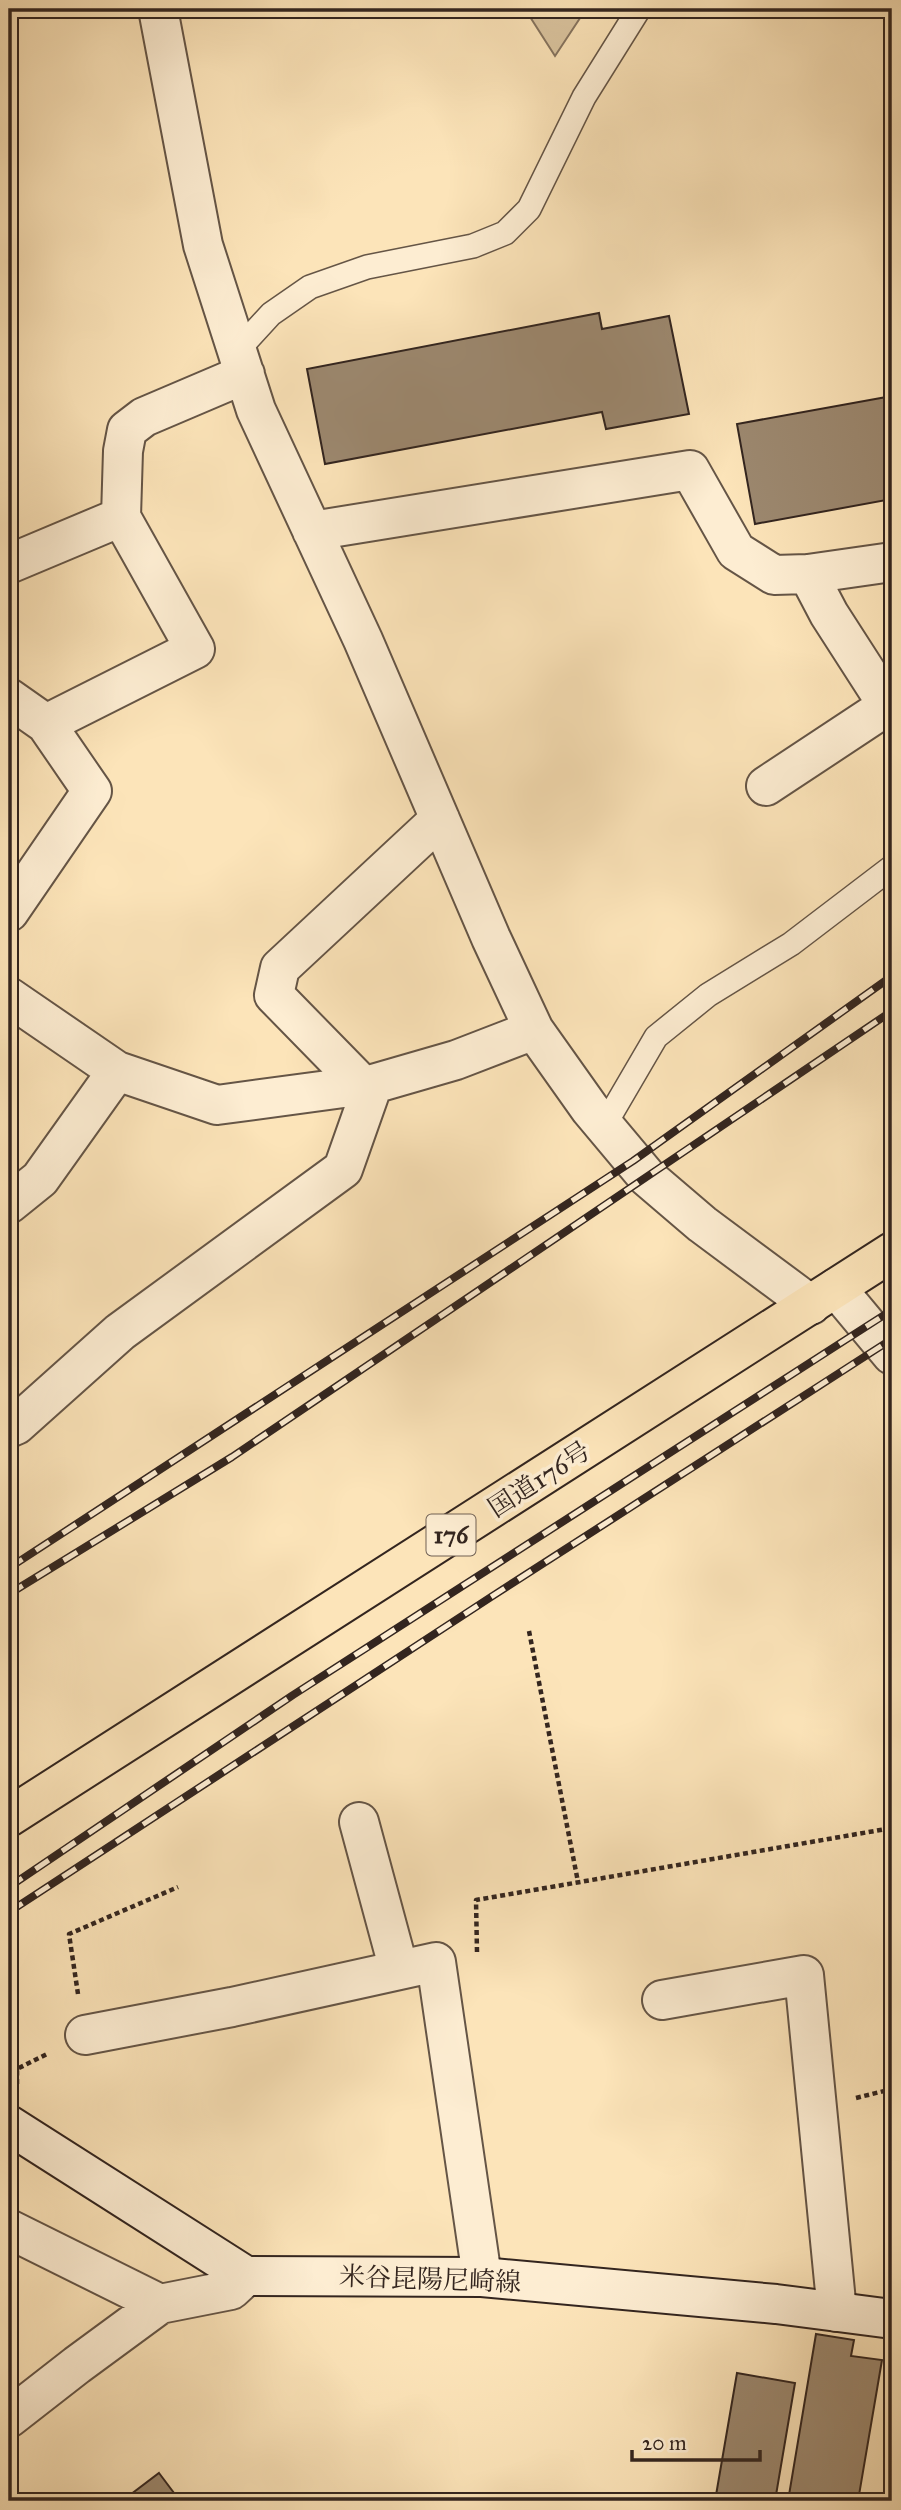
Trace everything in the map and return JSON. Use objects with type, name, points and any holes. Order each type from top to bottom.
[{"type":"highway","name":"国道176号","points":[[9,1817],[892,1252]]},
{"type":"street","points":[[158,9],[203,245],[256,410],[363,640],[491,938],[534,1030],[604,1126],[647,1177],[702,1224],[823,1297],[892,1355]]},
{"type":"street","points":[[46,723],[195,649],[121,517],[122,451],[127,430],[144,417],[241,363]]},
{"type":"street","points":[[312,531],[690,470],[736,551],[774,575],[808,574],[892,562]]},
{"type":"street","points":[[9,564],[121,517]]},
{"type":"street","points":[[766,786],[890,709],[829,614],[808,574]]},
{"type":"street","points":[[9,698],[46,723],[92,790],[9,912]]},
{"type":"street","points":[[367,1085],[274,995],[280,968],[440,819]]},
{"type":"street","points":[[9,997],[117,1070],[217,1105],[367,1085],[456,1060],[534,1030]]},
{"type":"street","points":[[9,1203],[40,1179],[117,1070]]},
{"type":"street","points":[[11,1424],[120,1332],[343,1168],[367,1085]]},
{"type":"street","points":[[359,1822],[399,1970]]},
{"type":"street","points":[[85,2035],[232,2007],[436,1962],[482,2277]]},
{"type":"street","points":[[662,2000],[804,1975],[838,2312]]},
{"type":"street","points":[[9,2125],[246,2276],[231,2290],[160,2304],[9,2418]]},
{"type":"street","points":[[9,2229],[160,2304]]},
{"type":"street","name":"米谷昆陽尼崎線","points":[[246,2276],[482,2277],[892,2319]]},
{"type":"lane","points":[[241,363],[271,314],[310,287],[368,267],[473,246],[505,233],[529,209],[584,97],[639,9]]},
{"type":"lane","points":[[604,1126],[656,1037],[708,995],[791,944],[892,867]]},
{"type":"path","points":[[529,1630],[578,1882]]},
{"type":"path","points":[[436,1962],[477,1954],[476,1900],[892,1828]]},
{"type":"shaded area","points":[[525,9],[586,9],[555,56]]},
{"type":"building","points":[[599,313],[602,329],[669,316],[689,414],[606,429],[602,412],[325,464],[307,369]]},
{"type":"building","points":[[892,396],[892,499],[755,524],[737,424]]},
{"type":"building","points":[[816,2334],[854,2340],[851,2356],[882,2360],[858,2501],[828,2497],[827,2501],[788,2501]]},
{"type":"building","points":[[737,2373],[795,2383],[775,2501],[715,2501]]},
{"type":"building","points":[[159,2473],[180,2501],[122,2501]]},
{"type":"railway","points":[[9,1568],[633,1161],[892,976]]},
{"type":"railway","points":[[9,1594],[232,1457],[892,1011]]},
{"type":"railway","points":[[9,1887],[293,1695],[892,1310]]},
{"type":"railway","points":[[9,1912],[892,1339]]}]
